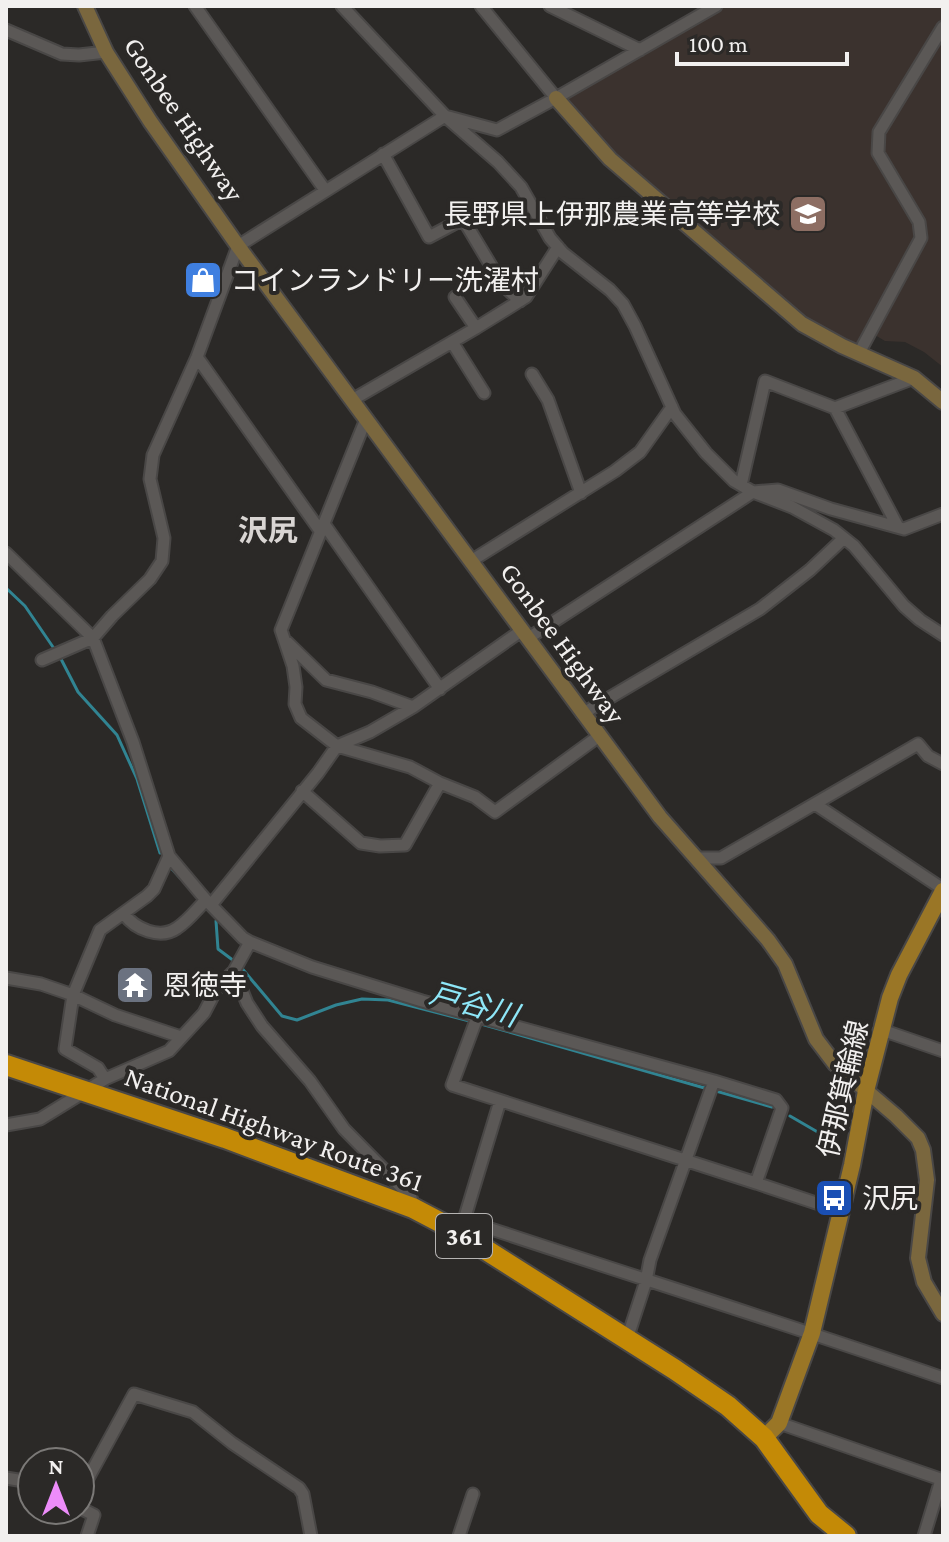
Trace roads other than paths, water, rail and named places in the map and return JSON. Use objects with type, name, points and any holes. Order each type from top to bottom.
[{"type":"highway","name":"National Highway Route 361","points":[[6,1065],[225,1138],[458,1224],[728,1406],[764,1438],[819,1514],[846,1536]]},
{"type":"main road","name":"伊那箕輪線","points":[[764,1438],[779,1423],[812,1333],[890,998],[899,975],[942,896]]},
{"type":"street","name":"Gonbee Highway","points":[[85,6],[106,52],[150,121],[238,246],[660,817],[768,940],[785,964],[816,1039],[835,1064],[918,1138],[927,1180],[918,1258],[924,1282],[943,1314]]},
{"type":"street","points":[[195,6],[325,190]]},
{"type":"street","points":[[342,6],[445,116],[498,162],[521,187],[558,247],[623,304],[672,407],[706,453],[741,485],[792,507],[834,530],[854,546],[904,606],[943,635]]},
{"type":"street","points":[[481,6],[610,159],[802,324],[914,378],[943,402]]},
{"type":"street","points":[[550,6],[640,50]]},
{"type":"street","points":[[48,658],[93,638],[150,579],[162,561],[164,538],[150,479],[153,455],[197,357],[238,246],[445,116],[497,130],[716,6]]},
{"type":"street","points":[[859,353],[921,238],[919,222],[878,153],[879,132],[943,27]]},
{"type":"street","points":[[6,30],[62,54],[106,52]]},
{"type":"street","points":[[383,154],[429,237],[463,219],[502,284],[520,301]]},
{"type":"street","points":[[352,400],[526,297],[558,247]]},
{"type":"street","points":[[455,297],[476,328]]},
{"type":"street","points":[[452,342],[484,393]]},
{"type":"street","points":[[197,357],[440,689]]},
{"type":"street","points":[[532,374],[548,400],[581,493]]},
{"type":"street","points":[[835,408],[914,378]]},
{"type":"street","points":[[741,485],[765,381],[835,408],[898,527]]},
{"type":"street","points":[[471,561],[581,493],[640,452],[672,407]]},
{"type":"street","points":[[366,419],[281,630],[293,666],[295,704],[301,718],[337,746],[410,767],[475,797],[495,812],[599,736]]},
{"type":"street","points":[[124,914],[147,932],[170,932],[179,927],[208,902],[337,746],[370,732],[413,707],[753,492],[778,490],[831,509],[904,529],[943,514]]},
{"type":"street","points":[[582,714],[760,609],[810,570],[844,538]]},
{"type":"street","points":[[6,553],[93,638],[133,742],[169,856],[243,938],[312,967],[476,1020],[712,1086],[776,1100],[782,1108],[756,1183]]},
{"type":"street","points":[[284,639],[326,680],[413,707]]},
{"type":"street","points":[[697,858],[721,858],[918,744],[928,756],[943,764]]},
{"type":"street","points":[[302,791],[361,843],[405,845],[440,783]]},
{"type":"street","points":[[815,804],[942,896]]},
{"type":"street","points":[[105,1079],[98,1068],[65,1049],[73,995],[100,930],[154,889],[169,856]]},
{"type":"street","points":[[6,1125],[40,1119],[105,1079],[169,1051],[204,1013],[217,988],[234,970],[250,942]]},
{"type":"street","points":[[234,970],[247,1003],[262,1026],[310,1081],[344,1129],[411,1197],[413,1208]]},
{"type":"street","points":[[6,978],[41,984],[115,1015],[181,1037]]},
{"type":"street","points":[[476,1020],[452,1085],[840,1211]]},
{"type":"street","points":[[882,1030],[943,1051]]},
{"type":"street","points":[[627,1339],[650,1260],[712,1086]]},
{"type":"street","points":[[500,1101],[458,1224],[812,1333],[943,1378]]},
{"type":"street","points":[[96,1464],[134,1394],[193,1412],[232,1443],[299,1488],[303,1494],[311,1536]]},
{"type":"street","points":[[779,1423],[942,1480],[924,1536]]},
{"type":"street","points":[[459,1536],[473,1494]]},
{"type":"waterway","name":"戸谷川","points":[[6,588],[25,606],[55,650]]},
{"type":"waterway","name":"戸谷川","points":[[60,657],[78,692],[117,735],[137,779],[160,853]]},
{"type":"waterway","name":"戸谷川","points":[[171,868],[185,883]]},
{"type":"waterway","name":"戸谷川","points":[[216,921],[218,949],[234,961]]},
{"type":"waterway","name":"戸谷川","points":[[240,966],[282,1016],[297,1020],[362,999],[388,1000],[708,1089]]},
{"type":"waterway","name":"戸谷川","points":[[716,1091],[772,1107]]},
{"type":"waterway","name":"戸谷川","points":[[790,1116],[840,1145]]},
{"type":"place","name":"長野県上伊那農業高等学校","points":[[808,214]]},
{"type":"place","name":"コインランドリー洗濯村","points":[[203,280]]},
{"type":"place","name":"恩徳寺","points":[[135,985]]},
{"type":"place","name":"沢尻","points":[[834,1198]]},
{"type":"district","name":"沢尻","points":[[268,530]]}]
